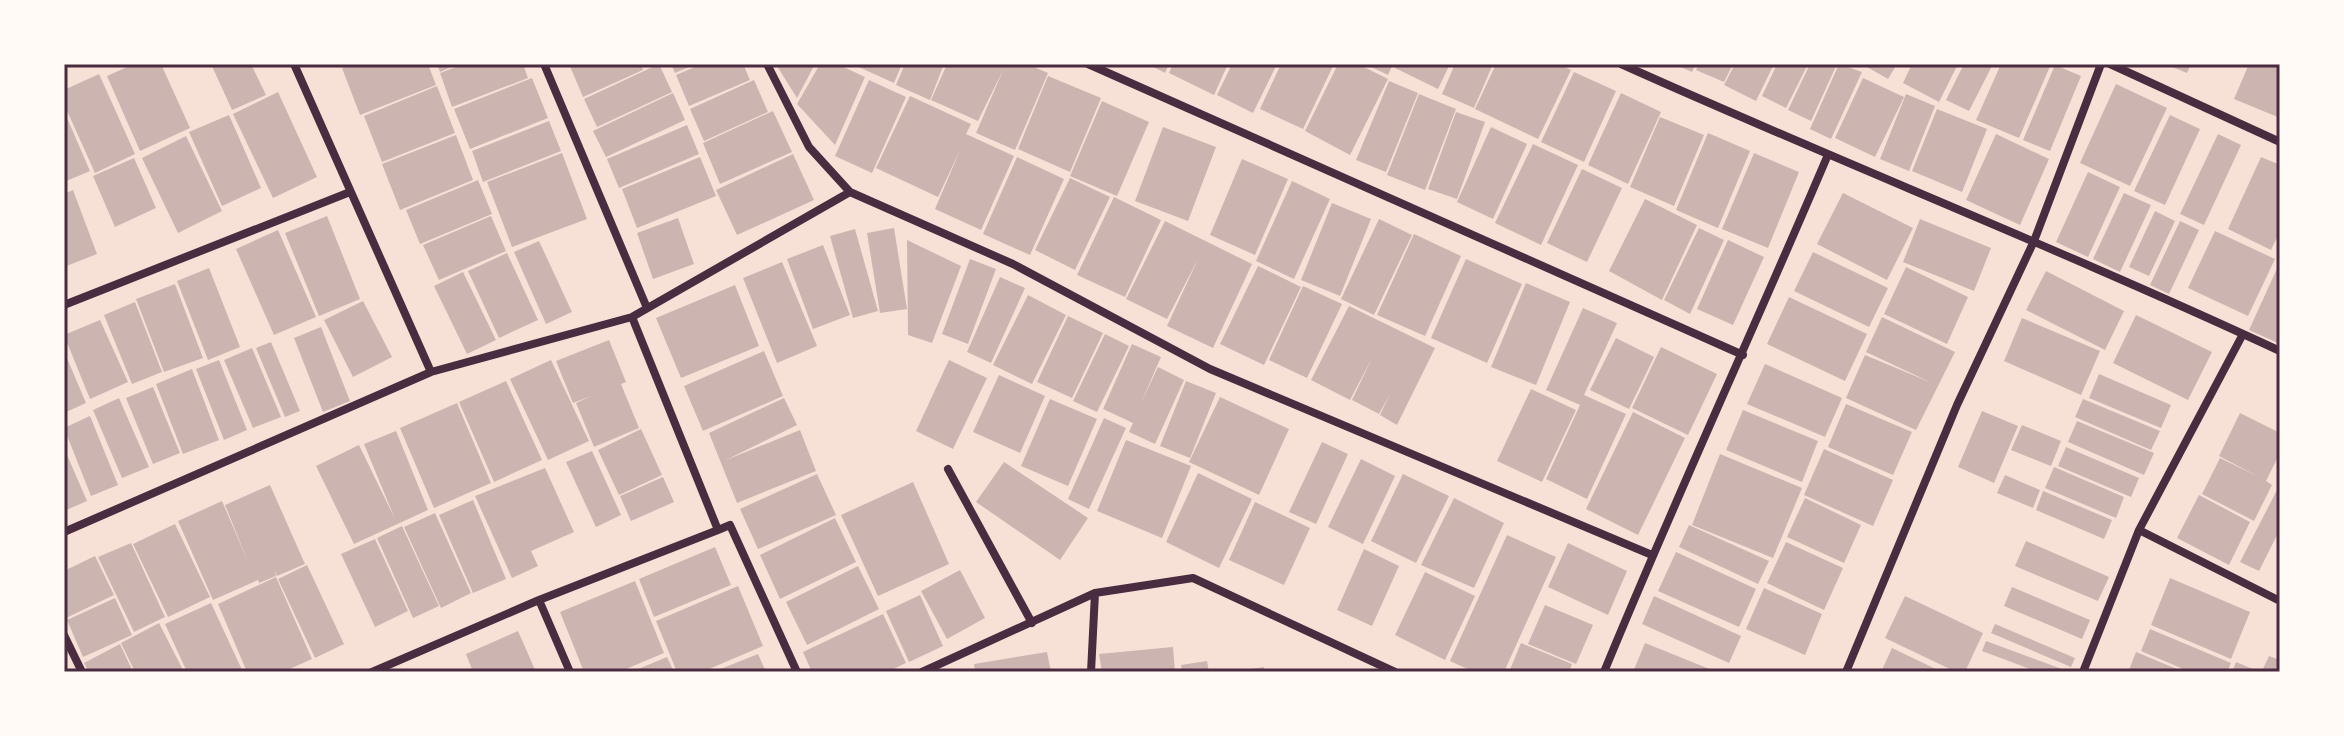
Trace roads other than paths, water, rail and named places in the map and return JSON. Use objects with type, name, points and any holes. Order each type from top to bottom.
[{"type":"street","points":[[294,64],[431,372]]},
{"type":"street","points":[[544,64],[647,308]]},
{"type":"street","points":[[767,64],[809,147],[850,192],[1013,264],[1210,369],[1652,555]]},
{"type":"street","points":[[1088,64],[1743,355]]},
{"type":"street","points":[[1621,64],[1827,157],[2034,241],[2280,351]]},
{"type":"street","points":[[1846,672],[1957,405],[2034,241],[2101,64]]},
{"type":"street","points":[[2110,64],[2280,142]]},
{"type":"street","points":[[1604,672],[1652,555],[1743,355],[1827,157]]},
{"type":"street","points":[[64,305],[350,192]]},
{"type":"street","points":[[64,532],[431,372],[632,317],[850,192]]},
{"type":"street","points":[[632,317],[718,530]]},
{"type":"street","points":[[2083,672],[2139,530],[2243,334]]},
{"type":"street","points":[[948,469],[1032,623]]},
{"type":"street","points":[[372,672],[539,600],[730,525],[797,672]]},
{"type":"street","points":[[2139,530],[2280,601]]},
{"type":"street","points":[[922,672],[1095,593],[1193,578],[1395,672]]},
{"type":"street","points":[[1091,672],[1095,593]]},
{"type":"street","points":[[539,600],[570,672]]},
{"type":"street","points":[[64,635],[82,672]]}]
